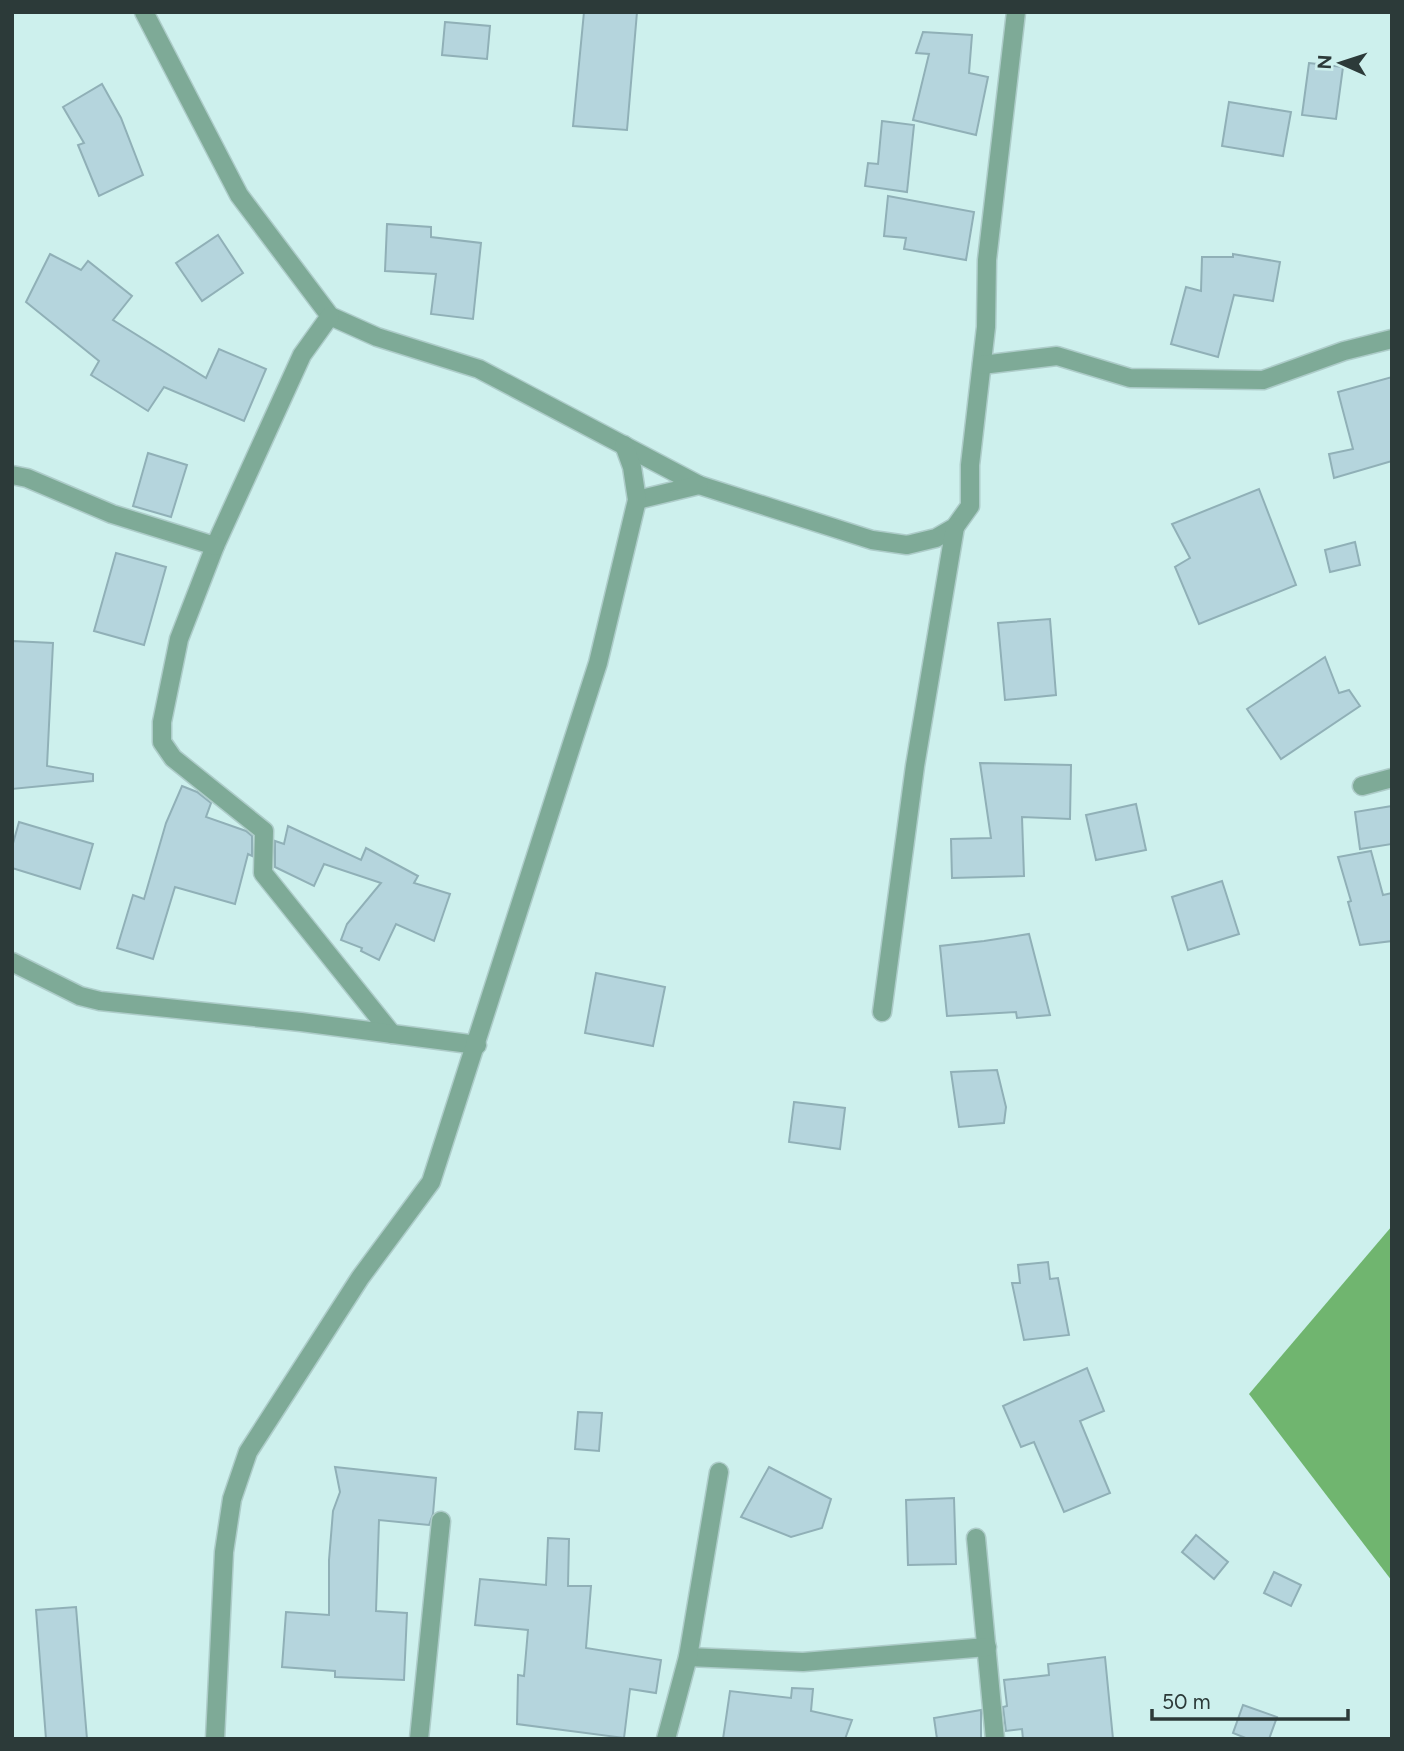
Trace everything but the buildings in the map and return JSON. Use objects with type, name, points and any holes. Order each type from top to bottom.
[{"type":"street","points":[[144,12],[239,195],[330,316],[377,337],[479,369],[699,485],[872,540],[907,545],[936,538],[955,527],[970,506],[970,465],[986,327],[988,260],[1016,12]]},
{"type":"street","points":[[330,316],[302,355],[215,546],[179,639],[162,722],[162,742],[173,758],[264,831],[263,873],[391,1034]]},
{"type":"street","points":[[982,365],[1057,356],[1130,378],[1263,380],[1344,351],[1392,340]]},
{"type":"street","points":[[215,1739],[224,1552],[232,1499],[248,1452],[360,1278],[431,1182],[598,663],[637,500],[632,467],[624,444]]},
{"type":"street","points":[[12,475],[27,478],[112,514],[215,546]]},
{"type":"street","points":[[637,500],[699,485]]},
{"type":"street","points":[[882,1012],[915,766],[955,527]]},
{"type":"street","points":[[1362,786],[1392,778]]},
{"type":"street","points":[[12,962],[80,996],[100,1001],[477,1045]]},
{"type":"street","points":[[666,1739],[688,1657],[719,1472]]},
{"type":"street","points":[[418,1739],[441,1521]]},
{"type":"street","points":[[976,1538],[995,1739]]},
{"type":"street","points":[[688,1657],[803,1662],[987,1647]]},
{"type":"green space","points":[[1392,1226],[1392,1581],[1249,1394]]}]
